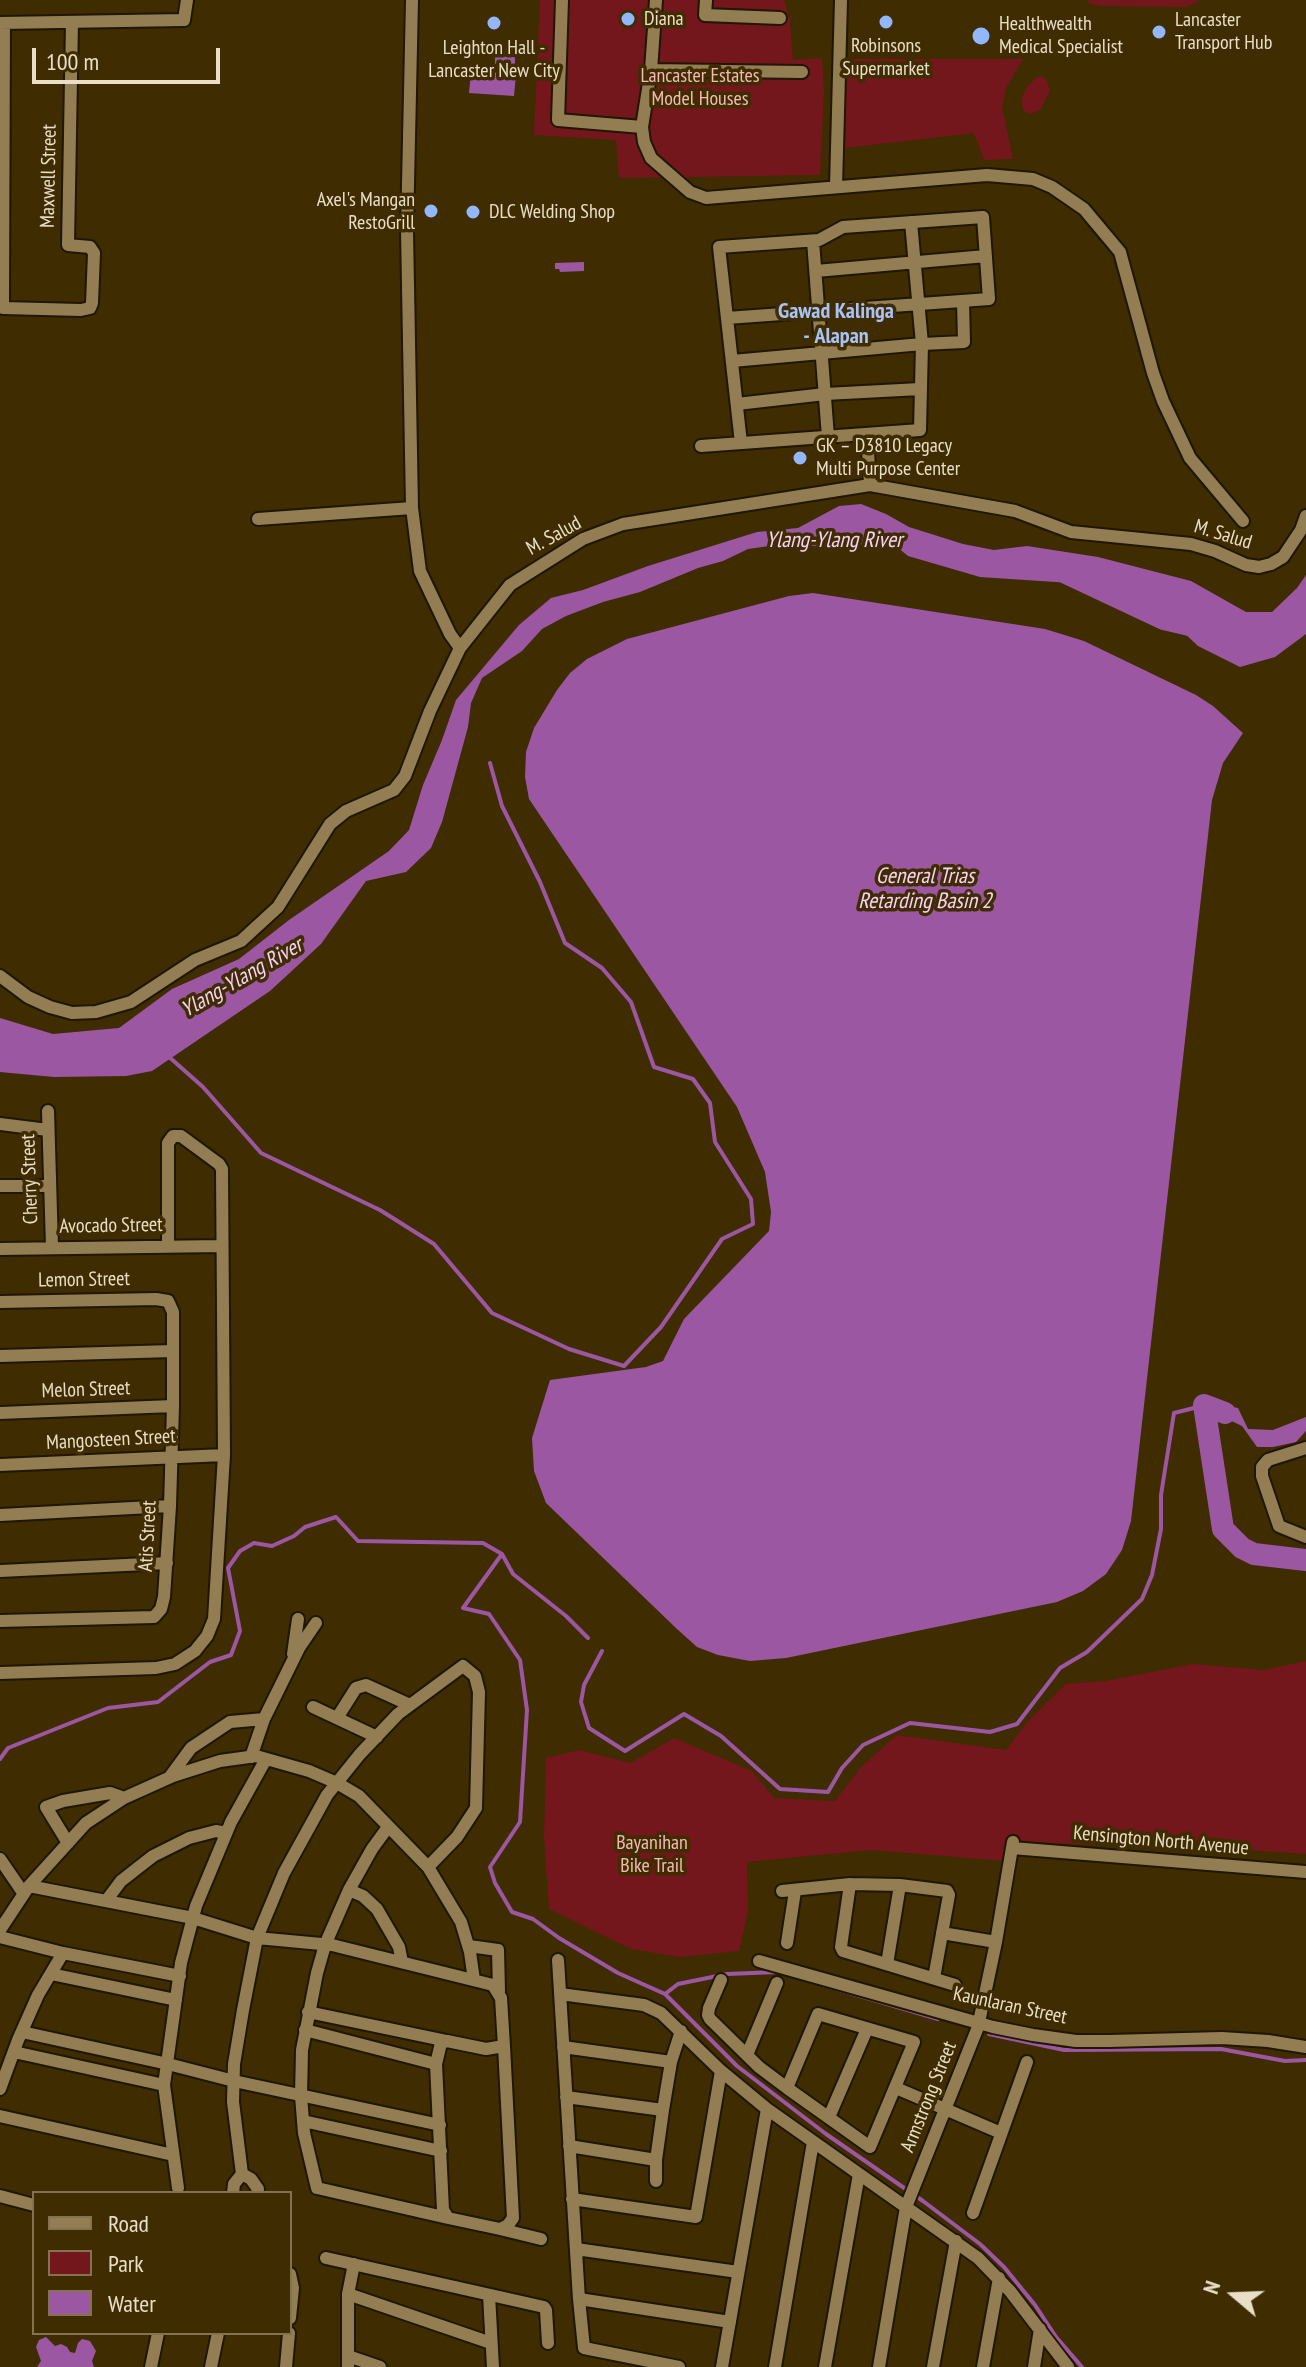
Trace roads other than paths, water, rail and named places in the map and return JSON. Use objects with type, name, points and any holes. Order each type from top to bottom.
[{"type":"street","points":[[2,23],[184,20],[187,0]]},
{"type":"street","points":[[412,0],[407,230],[412,508],[420,571],[450,634],[460,648]]},
{"type":"street","points":[[562,0],[560,51],[551,120],[642,127]]},
{"type":"street","points":[[656,0],[651,70],[642,127],[644,142],[651,158],[690,192],[706,198],[978,176],[1020,177],[1052,187],[1084,209],[1120,252],[1153,373],[1190,458],[1243,521]]},
{"type":"street","points":[[706,0],[705,15],[780,18]]},
{"type":"street","points":[[836,187],[841,0]]},
{"type":"street","name":"Maxwell Street","points":[[2,23],[3,308],[81,310],[90,308],[93,297],[93,249],[86,245],[68,245],[72,22]]},
{"type":"street","points":[[545,50],[560,51]]},
{"type":"street","points":[[651,70],[802,72]]},
{"type":"street","points":[[727,318],[989,299],[983,217],[843,227],[813,241],[719,247],[741,443]]},
{"type":"street","points":[[701,446],[920,430],[922,344],[911,222]]},
{"type":"street","points":[[813,241],[828,437]]},
{"type":"street","points":[[816,271],[986,256]]},
{"type":"street","points":[[732,361],[964,342],[963,301]]},
{"type":"street","points":[[737,404],[825,394],[920,389]]},
{"type":"street","points":[[867,434],[870,485]]},
{"type":"street","name":"M. Salud","points":[[0,976],[28,997],[50,1007],[72,1013],[96,1012],[131,1002],[195,960],[241,941],[278,907],[330,824],[346,811],[394,790],[405,776],[430,711],[460,648],[510,585],[583,539],[623,524],[870,485],[1015,511],[1071,532],[1191,544],[1259,567],[1283,557],[1301,530],[1306,516]]},
{"type":"street","points":[[258,519],[412,508]]},
{"type":"street","name":"Cherry Street","points":[[48,1111],[52,1247]]},
{"type":"street","points":[[0,1124],[48,1130]]},
{"type":"street","points":[[0,1673],[156,1668],[175,1664],[195,1651],[207,1636],[214,1619],[224,1455],[222,1169],[188,1140],[173,1136],[168,1143],[168,1245]]},
{"type":"street","points":[[0,1186],[49,1186]]},
{"type":"street","name":"Avocado Street","points":[[0,1249],[222,1246]]},
{"type":"street","name":"Lemon Street","points":[[0,1302],[168,1301]]},
{"type":"street","name":"Atis Street","points":[[0,1621],[154,1617],[161,1609],[167,1563],[172,1457],[173,1312],[168,1301]]},
{"type":"street","points":[[0,1356],[173,1351]]},
{"type":"street","name":"Melon Street","points":[[0,1413],[173,1406]]},
{"type":"street","points":[[1305,1452],[1268,1460],[1262,1467],[1262,1476],[1279,1526],[1306,1537]]},
{"type":"street","name":"Mangosteen Street","points":[[0,1465],[224,1455]]},
{"type":"street","points":[[0,1515],[170,1506]]},
{"type":"street","points":[[0,1571],[167,1563]]},
{"type":"street","points":[[293,1661],[298,1619]]},
{"type":"street","points":[[251,1757],[264,1719],[316,1623]]},
{"type":"street","points":[[233,2191],[234,2184],[242,2174],[233,2102],[243,2010],[257,1938],[284,1873],[327,1795],[337,1783],[410,1705],[463,1666],[475,1676],[479,1692],[476,1808],[457,1837],[428,1867]]},
{"type":"street","points":[[337,1718],[356,1688],[366,1685],[410,1705]]},
{"type":"street","points":[[313,1707],[377,1737]]},
{"type":"street","points":[[169,1778],[191,1748],[230,1722],[264,1719]]},
{"type":"street","points":[[0,1930],[26,1890],[86,1823],[124,1798],[169,1778],[220,1761],[251,1757],[309,1771],[359,1796],[428,1867],[461,1922],[469,1946],[474,1980]]},
{"type":"street","points":[[178,2188],[164,2085],[180,1976],[193,1918],[226,1833],[266,1759]]},
{"type":"street","points":[[68,1843],[46,1807],[110,1793],[124,1798]]},
{"type":"street","points":[[388,1827],[349,1890],[325,1945],[308,2012],[301,2096],[317,2188],[541,2239]]},
{"type":"street","points":[[106,1901],[121,1881],[153,1856],[189,1838],[216,1831],[226,1833]]},
{"type":"street","name":"Kensington North Avenue","points":[[1013,1845],[1306,1872]]},
{"type":"street","name":"Armstrong Street","points":[[879,2367],[907,2203],[979,2023],[1013,1845]]},
{"type":"street","points":[[0,1859],[26,1890],[193,1918],[257,1938],[325,1945],[493,1985],[501,1998],[513,2218],[500,2229]]},
{"type":"street","points":[[850,1884],[841,1947],[843,1951],[955,1985]]},
{"type":"street","points":[[787,1943],[788,1891],[850,1884],[900,1885],[947,1891],[949,1895],[934,1978]]},
{"type":"street","points":[[887,1964],[900,1885]]},
{"type":"street","points":[[349,1890],[363,1896],[377,1909],[399,1947],[402,1962]]},
{"type":"street","points":[[942,1933],[996,1942]]},
{"type":"street","points":[[0,1937],[180,1976]]},
{"type":"street","points":[[469,1946],[498,1950],[499,1995]]},
{"type":"street","points":[[0,2089],[38,1995],[63,1953]]},
{"type":"street","points":[[558,1960],[584,2348],[679,2367]]},
{"type":"street","name":"Kaunlaran Street","points":[[759,1961],[979,2023],[1033,2035],[1076,2041],[1208,2037],[1306,2047]]},
{"type":"street","points":[[51,1974],[176,2000]]},
{"type":"street","points":[[721,1980],[708,2015],[747,2055],[787,2088],[870,2147],[914,2042],[818,2014],[787,2088]]},
{"type":"street","points":[[747,2055],[777,1983]]},
{"type":"street","points":[[560,1994],[644,2005],[661,2013],[721,2071],[767,2109],[859,2174],[907,2203],[978,2258],[999,2278],[1068,2367]]},
{"type":"street","points":[[308,2012],[486,2049],[504,2046]]},
{"type":"street","points":[[829,2117],[867,2029]]},
{"type":"street","points":[[305,2030],[436,2064]]},
{"type":"street","points":[[656,2181],[656,2160],[671,2062],[681,2031]]},
{"type":"street","points":[[22,2032],[440,2125]]},
{"type":"street","points":[[447,2041],[441,2043],[436,2064],[443,2210],[448,2218]]},
{"type":"street","points":[[563,2047],[671,2062]]},
{"type":"street","points":[[14,2052],[164,2085]]},
{"type":"street","points":[[973,2213],[1027,2062]]},
{"type":"street","points":[[572,2199],[696,2217],[721,2071]]},
{"type":"street","points":[[896,2088],[1001,2133]]},
{"type":"street","points":[[566,2097],[663,2110]]},
{"type":"street","points":[[722,2367],[767,2109]]},
{"type":"street","points":[[0,2116],[173,2155]]},
{"type":"street","points":[[303,2121],[441,2151]]},
{"type":"street","points":[[775,2367],[813,2142]]},
{"type":"street","points":[[569,2146],[656,2160]]},
{"type":"street","points":[[242,2174],[251,2179],[258,2191]]},
{"type":"street","points":[[825,2367],[859,2174]]},
{"type":"street","points":[[0,2196],[32,2204]]},
{"type":"street","points":[[933,2367],[956,2241]]},
{"type":"street","points":[[576,2249],[738,2272]]},
{"type":"street","points":[[326,2258],[544,2307],[548,2343]]},
{"type":"street","points":[[354,2264],[348,2294],[348,2361],[380,2367]]},
{"type":"street","points":[[983,2367],[999,2278]]},
{"type":"street","points":[[348,2294],[491,2343]]},
{"type":"street","points":[[489,2295],[493,2367]]},
{"type":"street","points":[[579,2299],[730,2322]]},
{"type":"street","points":[[1034,2367],[1040,2329]]},
{"type":"street","points":[[151,2367],[158,2335]]},
{"type":"street","points":[[211,2367],[218,2335]]},
{"type":"street","points":[[286,2367],[289,2335]]},
{"type":"water","points":[[495,56],[515,57],[515,70],[495,69]]},
{"type":"water","points":[[471,71],[516,74],[514,96],[469,93]]},
{"type":"water","points":[[584,262],[584,271],[560,272],[555,269],[555,263]]},
{"type":"water","points":[[861,504],[909,527],[963,544],[994,550],[1027,546],[1098,557],[1191,581],[1246,612],[1272,612],[1306,575],[1306,634],[1275,657],[1240,667],[1198,646],[1167,617],[1123,589],[980,577],[908,556],[897,547],[880,544],[776,545],[748,549],[640,592],[566,616],[542,629],[522,651],[482,678],[471,703],[468,727],[442,822],[431,848],[406,872],[366,881],[321,944],[270,991],[152,1071],[126,1076],[54,1077],[0,1072],[0,1018],[53,1034],[119,1028],[172,989],[239,959],[289,920],[389,851],[409,830],[456,700],[519,625],[551,598],[757,532],[798,528],[839,506]]},
{"type":"water","name":"General Trias Retarding Basin 2","points":[[813,593],[1045,629],[1084,641],[1196,695],[1243,733],[1223,763],[1212,800],[1131,1521],[1122,1550],[1106,1574],[1083,1591],[1057,1602],[786,1658],[750,1661],[697,1647],[546,1503],[534,1471],[532,1438],[550,1380],[646,1367],[663,1361],[684,1319],[769,1231],[771,1212],[765,1172],[737,1107],[529,799],[525,777],[526,752],[534,728],[557,690],[570,673],[587,659],[627,639],[789,596]]},
{"type":"water","points":[[1196,1400],[1238,1408],[1248,1429],[1273,1430],[1306,1417],[1306,1431],[1296,1442],[1257,1447],[1242,1426],[1223,1417],[1191,1409]]},
{"type":"water","points":[[46,2337],[55,2346],[61,2344],[75,2353],[82,2339],[90,2341],[96,2351],[92,2361],[94,2367],[37,2367],[41,2361],[36,2347],[39,2340]]},
{"type":"waterway","name":"Ylang-Ylang River","points":[[1064,572],[1164,619],[1198,627]]},
{"type":"waterway","points":[[168,1056],[203,1087],[261,1153],[380,1210],[434,1244],[492,1313],[569,1349],[624,1366],[661,1327],[722,1239],[753,1224],[751,1199],[715,1142],[710,1103],[693,1079],[654,1067],[631,1002],[602,968],[565,943],[540,882],[502,806],[490,763]]},
{"type":"waterway","points":[[1225,1413],[1204,1405],[1223,1529],[1242,1548],[1254,1554],[1306,1560]]},
{"type":"waterway","points":[[602,1651],[584,1685],[581,1702],[589,1728],[625,1751],[684,1714],[721,1736],[780,1789],[828,1792],[842,1768],[863,1745],[910,1723],[990,1732],[1017,1724],[1060,1668],[1087,1652],[1142,1599],[1152,1575],[1161,1529],[1161,1495],[1174,1413],[1194,1408]]},
{"type":"waterway","points":[[0,1759],[8,1748],[108,1708],[158,1702],[210,1662],[231,1655],[240,1631],[228,1568],[240,1551],[254,1543],[272,1546],[305,1527],[336,1517],[358,1541],[483,1543],[502,1554],[513,1574],[566,1616],[588,1638]]},
{"type":"waterway","points":[[502,1554],[463,1608],[489,1614],[520,1660],[527,1710],[520,1822],[490,1867],[495,1883],[512,1912],[533,1919],[618,1973],[665,1994],[678,1984],[727,1974],[778,1972]]},
{"type":"waterway","points":[[806,1980],[938,2019]]},
{"type":"waterway","points":[[665,1994],[737,2066],[980,2244],[1004,2267],[1082,2367]]},
{"type":"waterway","points":[[989,2034],[1064,2050],[1221,2049],[1285,2061],[1306,2060]]},
{"type":"place","name":"Diana","points":[[628,19]]},
{"type":"place","name":"Robinsons Supermarket","points":[[886,22]]},
{"type":"place","name":"Leighton Hall - Lancaster New City","points":[[494,23]]},
{"type":"place","name":"Lancaster Transport Hub","points":[[1159,32]]},
{"type":"place","name":"Healthwealth Medical Specialist","points":[[981,36]]},
{"type":"place","name":"Axel's Mangan RestoGrill","points":[[431,211]]},
{"type":"place","name":"DLC Welding Shop","points":[[473,212]]},
{"type":"place","name":"GK – D3810 Legacy Multi Purpose Center","points":[[800,458]]},
{"type":"district","name":"Gawad Kalinga - Alapan","points":[[836,324]]},
{"type":"park label","name":"Lancaster Estates Model Houses","points":[[700,88]]},
{"type":"park label","name":"Bayanihan Bike Trail","points":[[652,1854]]}]
